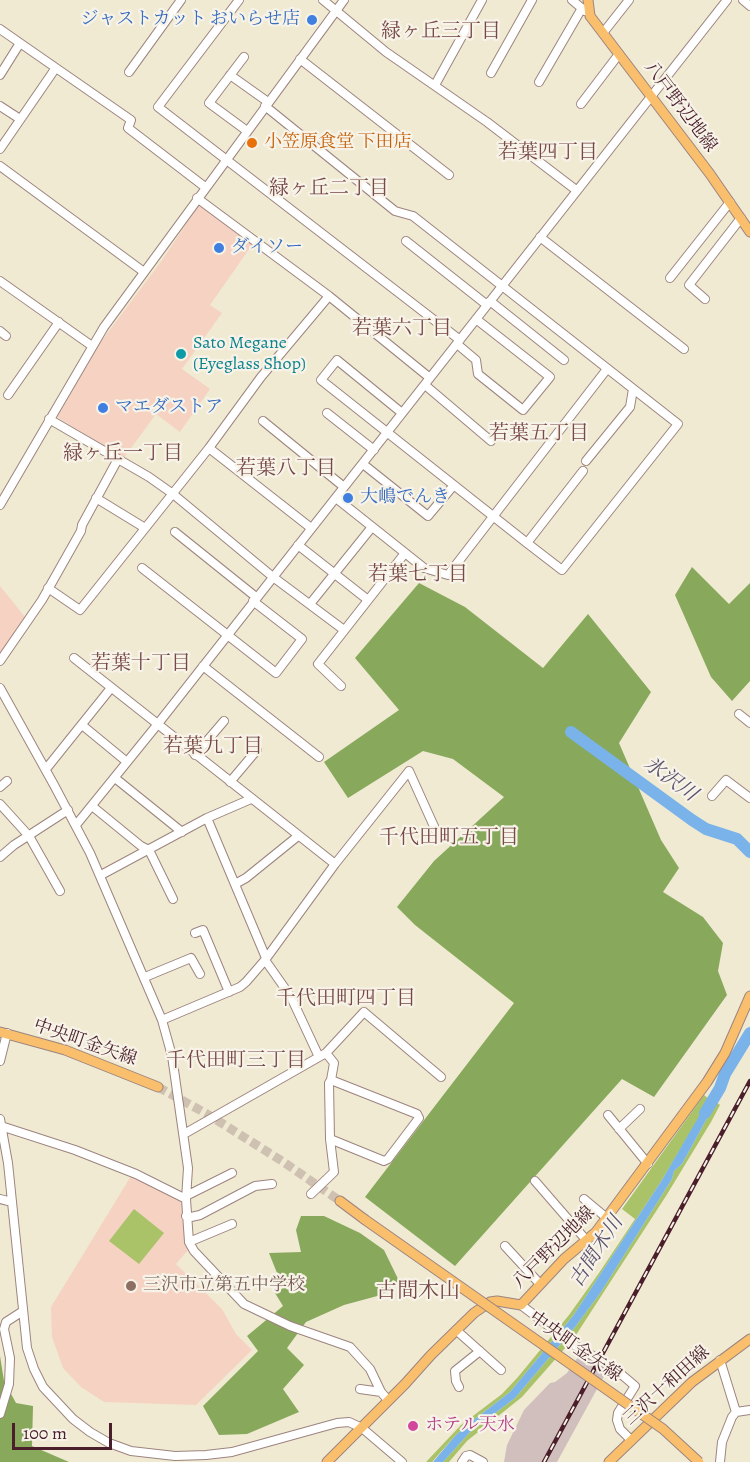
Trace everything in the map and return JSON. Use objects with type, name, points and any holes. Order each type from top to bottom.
[{"type":"main road","name":"八戸野辺地線","points":[[585,4],[603,33],[750,232]]},
{"type":"main road","name":"八戸野辺地線","points":[[329,1461],[474,1313],[490,1302],[520,1305],[608,1219],[707,1082],[725,1053],[750,996]]},
{"type":"main road","name":"中央町金矢線","points":[[3,1033],[74,1054],[158,1087]]},
{"type":"main road","name":"中央町金矢線","points":[[340,1201],[663,1429],[699,1462]]},
{"type":"main road","name":"三沢十和田線","points":[[609,1462],[692,1382],[750,1339]]},
{"type":"street","points":[[129,72],[181,0]]},
{"type":"street","points":[[239,0],[158,107],[458,342],[477,360],[478,374],[523,410],[550,377],[476,319]]},
{"type":"street","points":[[323,0],[386,52],[435,85],[576,190]]},
{"type":"street","points":[[0,505],[92,346],[197,198],[344,0]]},
{"type":"street","points":[[435,85],[482,0]]},
{"type":"street","points":[[491,74],[532,0]]},
{"type":"street","points":[[539,82],[585,4],[572,0]]},
{"type":"street","points":[[603,33],[629,0]]},
{"type":"street","points":[[76,825],[727,0]]},
{"type":"street","points":[[743,0],[750,6]]},
{"type":"street","points":[[0,29],[131,120],[128,128],[205,188]]},
{"type":"street","points":[[0,75],[20,43]]},
{"type":"street","points":[[581,104],[619,54]]},
{"type":"street","points":[[244,57],[209,103],[247,131]]},
{"type":"street","points":[[300,58],[449,175]]},
{"type":"street","points":[[0,149],[55,69]]},
{"type":"street","points":[[230,75],[395,211],[413,216],[678,424],[562,570],[321,380],[337,360],[402,413]]},
{"type":"street","points":[[0,106],[20,119]]},
{"type":"street","points":[[0,166],[144,272]]},
{"type":"street","points":[[197,198],[329,296],[430,378]]},
{"type":"street","points":[[670,278],[730,202]]},
{"type":"street","points":[[705,299],[689,285],[741,218]]},
{"type":"street","points":[[540,237],[684,349]]},
{"type":"street","points":[[406,241],[564,360]]},
{"type":"street","points":[[0,281],[92,346]]},
{"type":"street","points":[[48,588],[80,610],[209,448],[261,377],[329,296]]},
{"type":"street","points":[[8,395],[59,322]]},
{"type":"street","points":[[336,498],[424,568],[448,576],[607,369]]},
{"type":"street","points":[[425,385],[491,441]]},
{"type":"street","points":[[586,461],[630,406],[633,389]]},
{"type":"street","points":[[327,413],[374,450]]},
{"type":"street","points":[[49,419],[172,494],[273,577],[344,630]]},
{"type":"street","points":[[263,420],[344,487]]},
{"type":"street","points":[[209,448],[311,528]]},
{"type":"street","points":[[0,661],[48,588],[81,531],[82,525],[118,459]]},
{"type":"street","points":[[363,464],[428,516],[454,485]]},
{"type":"street","points":[[527,543],[583,471]]},
{"type":"street","points":[[96,498],[145,528]]},
{"type":"street","points":[[310,604],[372,527]]},
{"type":"street","points":[[142,568],[276,673],[302,639],[174,532]]},
{"type":"street","points":[[298,545],[368,600]]},
{"type":"street","points":[[341,686],[318,664],[405,553]]},
{"type":"street","points":[[74,658],[335,864]]},
{"type":"street","points":[[203,666],[319,758]]},
{"type":"street","points":[[0,688],[76,825],[162,1020],[172,1056],[184,1134],[188,1168],[186,1216],[189,1242],[194,1251],[244,1304],[290,1326],[350,1347],[370,1369],[381,1392],[388,1400]]},
{"type":"street","points":[[46,769],[111,688]]},
{"type":"street","points":[[739,714],[750,723]]},
{"type":"street","points":[[195,755],[224,721]]},
{"type":"street","points":[[82,725],[128,762]]},
{"type":"street","points":[[230,782],[257,750]]},
{"type":"street","points":[[162,1020],[229,992],[246,982],[409,771],[437,833]]},
{"type":"street","points":[[114,778],[182,832]]},
{"type":"street","points":[[712,796],[726,780],[750,798]]},
{"type":"street","points":[[0,788],[8,781]]},
{"type":"street","points":[[100,875],[207,818],[251,799]]},
{"type":"street","points":[[0,804],[28,836],[60,891]]},
{"type":"street","points":[[92,806],[148,850],[173,899]]},
{"type":"street","points":[[0,857],[68,810]]},
{"type":"street","points":[[207,818],[265,959],[291,997],[323,1055],[334,1063],[331,1080],[330,1139],[333,1173],[311,1194]]},
{"type":"street","points":[[235,884],[246,878],[298,836]]},
{"type":"street","points":[[195,933],[203,930],[229,992]]},
{"type":"street","points":[[145,977],[191,958],[200,975]]},
{"type":"street","points":[[184,1134],[323,1055],[364,1012],[441,1077]]},
{"type":"street","points":[[0,1060],[3,1033]]},
{"type":"street","points":[[330,1139],[384,1161],[388,1159],[419,1118],[417,1114],[408,1110],[331,1080]]},
{"type":"street","points":[[619,1129],[640,1109]]},
{"type":"street","points":[[608,1115],[648,1164]]},
{"type":"street","points":[[186,1197],[126,1170],[1,1122],[27,1348],[43,1387],[58,1405],[90,1432],[109,1443],[131,1451],[175,1456],[232,1452],[349,1422],[362,1428],[402,1462]]},
{"type":"street","points":[[186,1197],[232,1173]]},
{"type":"street","points":[[535,1181],[587,1241]]},
{"type":"street","points":[[186,1216],[200,1215],[255,1186],[272,1184]]},
{"type":"street","points":[[584,1199],[608,1219]]},
{"type":"street","points":[[0,1200],[12,1202]]},
{"type":"street","points":[[189,1242],[232,1224]]},
{"type":"street","points":[[505,1246],[540,1284]]},
{"type":"street","points":[[520,1305],[556,1333],[615,1369],[635,1386],[618,1413],[617,1420],[620,1430],[631,1440]]},
{"type":"street","points":[[0,1414],[9,1384],[10,1358],[3,1329],[6,1322],[22,1311]]},
{"type":"street","points":[[456,1330],[501,1370]]},
{"type":"street","points":[[459,1386],[455,1371],[480,1351]]},
{"type":"street","points":[[720,1360],[736,1412]]},
{"type":"street","points":[[360,1389],[381,1392]]},
{"type":"street","points":[[720,1462],[722,1442],[727,1426],[736,1412],[750,1410]]},
{"type":"street","points":[[462,1462],[466,1456],[470,1455],[483,1462]]},
{"type":"shaded area","points":[[199,205],[254,242],[210,305],[222,313],[182,369],[210,389],[180,432],[156,414],[123,459],[57,417],[100,343],[160,263]]},
{"type":"shaded area","points":[[0,586],[25,617],[0,653]]},
{"type":"shaded area","name":"三沢市立第五中学校","points":[[131,1176],[181,1202],[184,1209],[185,1243],[189,1249],[176,1264],[222,1309],[236,1334],[252,1350],[196,1405],[104,1402],[81,1387],[63,1368],[52,1337],[51,1307]]},
{"type":"shaded area","points":[[580,1354],[608,1369],[557,1462],[504,1462],[507,1445],[524,1410],[550,1383],[567,1373]]},
{"type":"green space","points":[[692,567],[729,604],[750,583],[750,681],[732,701],[711,677],[675,595]]},
{"type":"green space","points":[[419,583],[465,607],[543,668],[588,614],[651,692],[619,743],[661,840],[679,868],[663,892],[703,917],[723,943],[718,971],[727,995],[654,1097],[622,1079],[455,1266],[365,1197],[514,1003],[415,925],[397,907],[434,861],[504,797],[453,759],[423,751],[348,798],[324,762],[399,710],[355,658]]},
{"type":"green space","points":[[704,1095],[709,1099],[700,1116],[662,1180],[573,1316],[510,1392],[467,1425],[432,1462],[426,1462],[461,1425],[502,1394],[569,1315],[635,1219],[622,1209]]},
{"type":"green space","points":[[716,1102],[720,1105],[711,1122],[574,1338],[522,1397],[467,1441],[449,1462],[443,1462],[470,1432],[515,1398],[575,1327],[601,1292],[672,1179],[674,1171],[682,1164]]},
{"type":"green space","points":[[134,1209],[164,1233],[139,1264],[109,1241]]},
{"type":"green space","points":[[301,1216],[324,1216],[360,1233],[384,1250],[400,1283],[381,1295],[344,1305],[306,1322],[287,1348],[304,1365],[283,1389],[299,1412],[247,1434],[219,1435],[203,1406],[258,1351],[247,1336],[283,1306],[275,1293],[283,1288],[269,1253],[301,1252],[296,1230]]},
{"type":"green space","points":[[0,1356],[4,1381],[16,1403],[33,1406],[32,1446],[69,1462],[0,1462]]},
{"type":"water","points":[[709,1099],[716,1102],[682,1164],[674,1171],[672,1179],[601,1292],[575,1327],[515,1398],[470,1432],[443,1462],[433,1462],[467,1425],[510,1392],[573,1316],[662,1180]]},
{"type":"waterway","name":"氷沢川","points":[[571,732],[692,820],[706,829],[737,839],[750,852]]},
{"type":"waterway","name":"古間木川","points":[[705,1113],[750,1033]]},
{"type":"tunnel","points":[[158,1087],[207,1114],[340,1201]]},
{"type":"railway","points":[[544,1462],[750,1081]]},
{"type":"place","name":"ジャストカット おいらせ店","points":[[312,20]]},
{"type":"place","name":"小笠原食堂 下田店","points":[[252,143]]},
{"type":"place","name":"ダイソー","points":[[219,248]]},
{"type":"place","name":"Sato Megane (Eyeglass Shop)","points":[[181,354]]},
{"type":"place","name":"マエダストア","points":[[103,408]]},
{"type":"place","name":"大嶋でんき","points":[[348,498]]},
{"type":"place","name":"三沢市立第五中学校","points":[[131,1286]]},
{"type":"place","name":"ホテル天水","points":[[413,1426]]},
{"type":"district","name":"緑ヶ丘三丁目","points":[[441,32]]},
{"type":"district","name":"若葉四丁目","points":[[548,153]]},
{"type":"district","name":"緑ヶ丘二丁目","points":[[329,189]]},
{"type":"district","name":"若葉六丁目","points":[[402,329]]},
{"type":"district","name":"若葉五丁目","points":[[539,434]]},
{"type":"district","name":"緑ヶ丘一丁目","points":[[123,454]]},
{"type":"district","name":"若葉八丁目","points":[[286,469]]},
{"type":"district","name":"若葉七丁目","points":[[418,575]]},
{"type":"district","name":"若葉十丁目","points":[[141,664]]},
{"type":"district","name":"若葉九丁目","points":[[213,747]]},
{"type":"district","name":"千代田町五丁目","points":[[449,838]]},
{"type":"district","name":"千代田町四丁目","points":[[346,999]]},
{"type":"district","name":"千代田町三丁目","points":[[236,1061]]},
{"type":"district","name":"古間木山","points":[[418,1292]]}]
